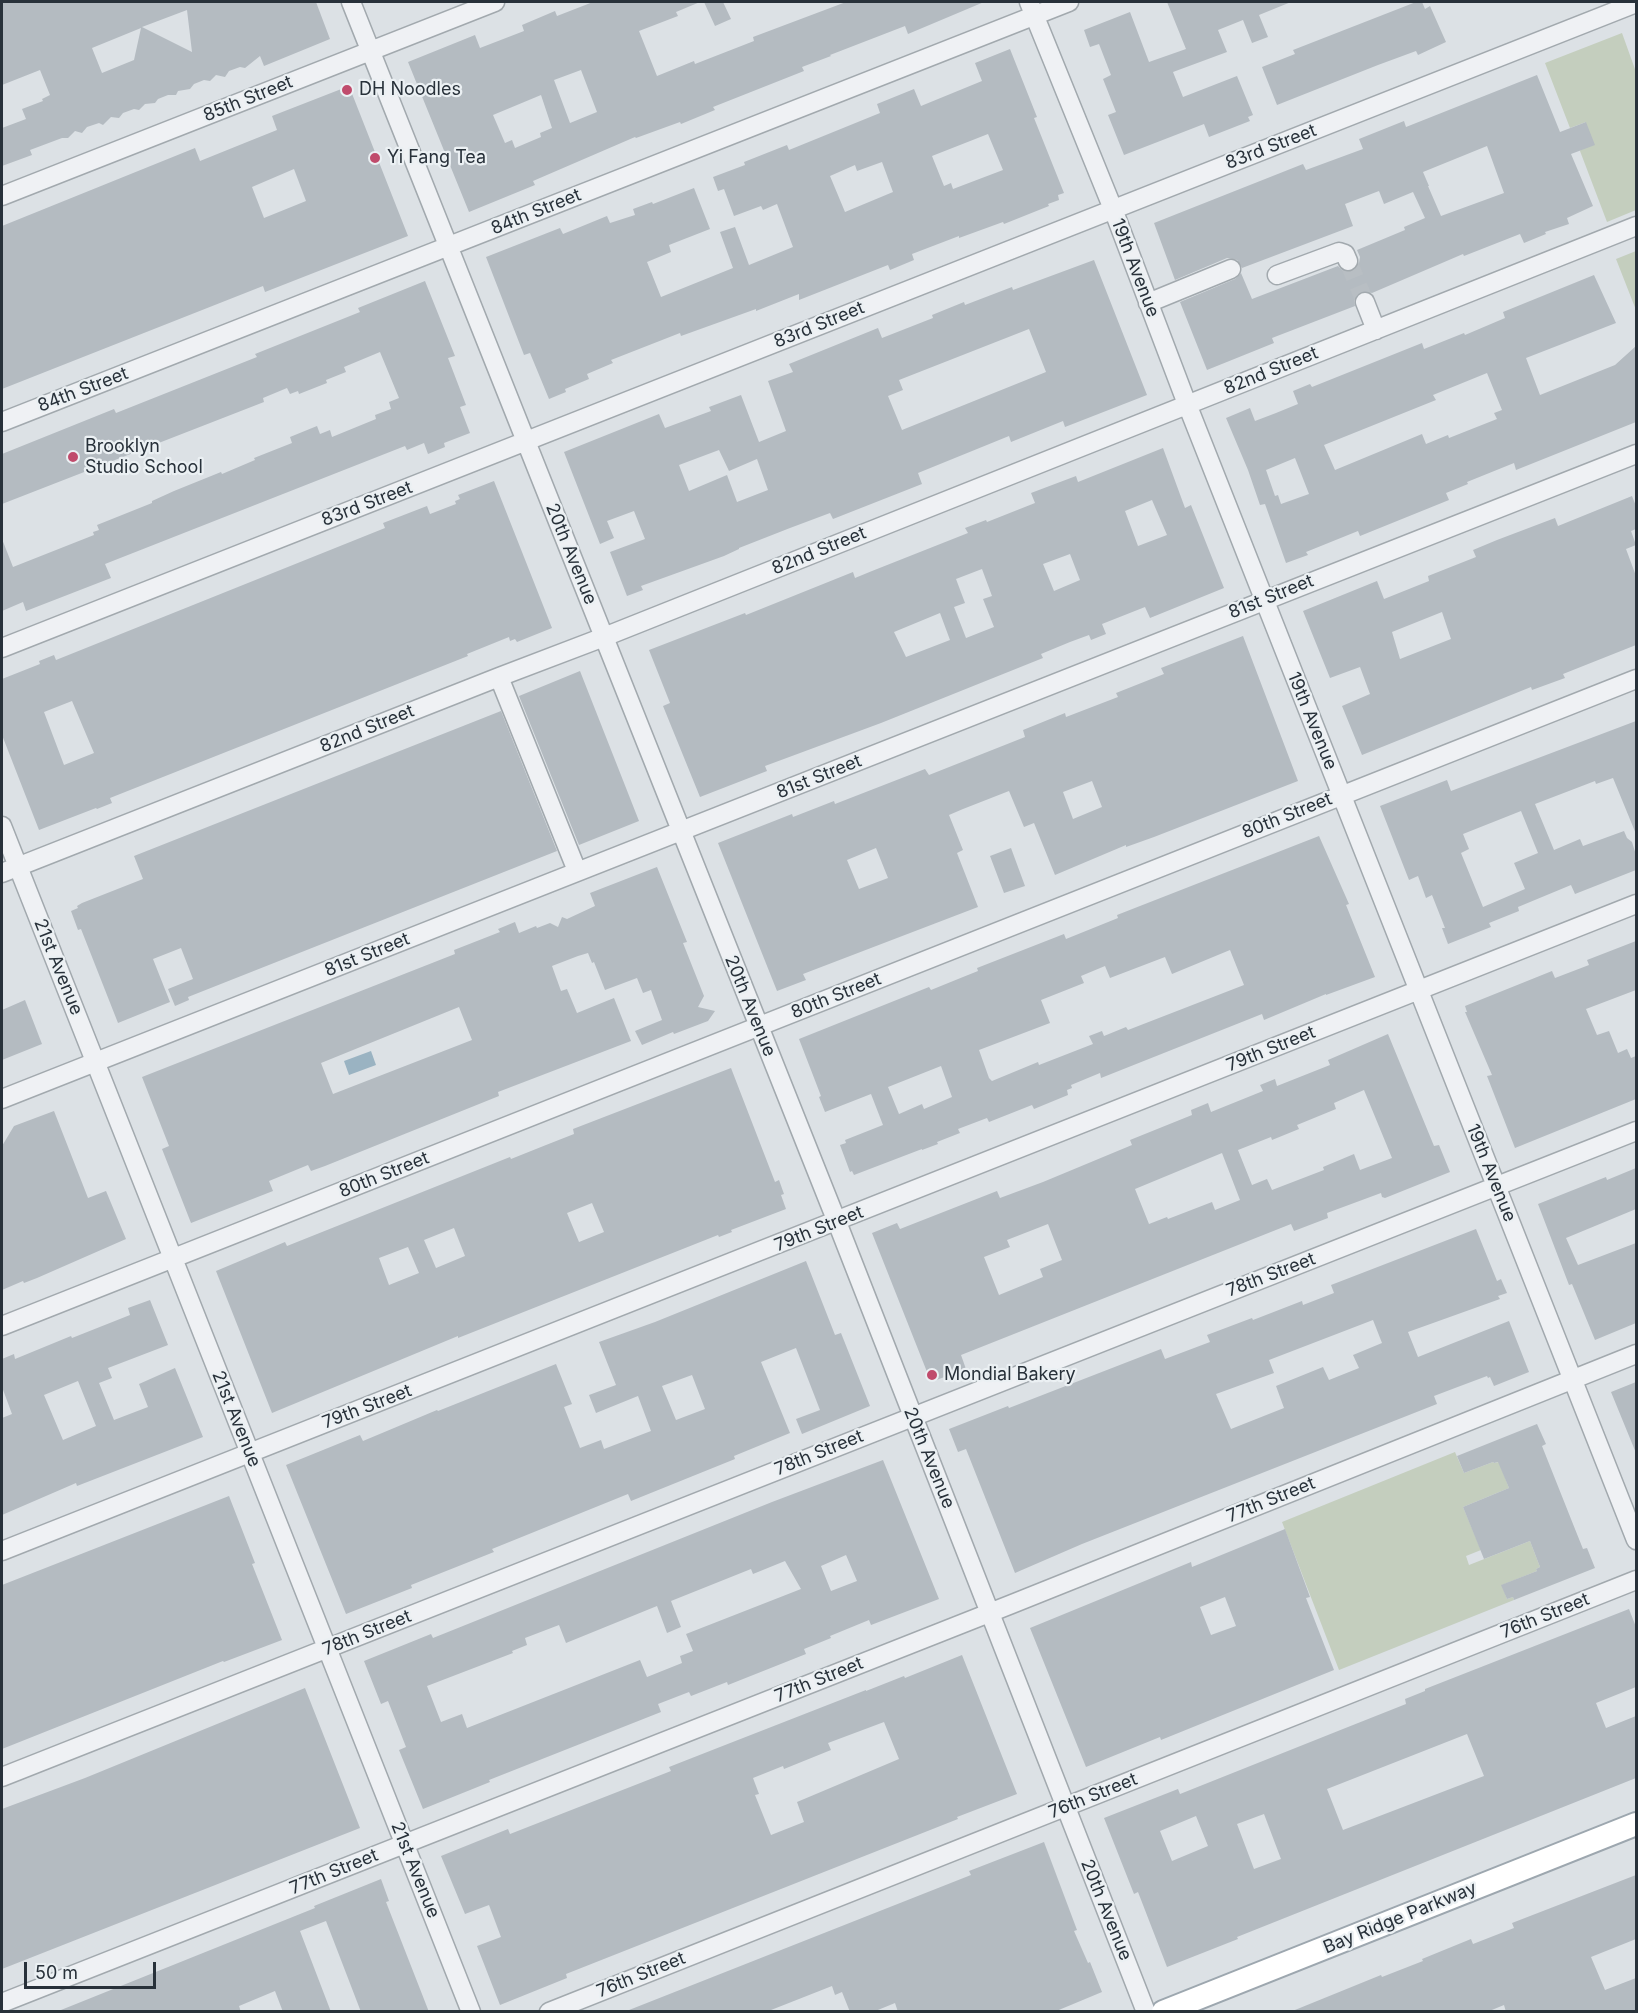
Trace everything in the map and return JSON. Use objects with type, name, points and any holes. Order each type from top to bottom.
[{"type":"main road","name":"Bay Ridge Parkway","points":[[1163,2012],[1636,1824]]},
{"type":"street","name":"20th Avenue","points":[[351,2],[837,1222],[1146,2012]]},
{"type":"street","name":"85th Street","points":[[2,196],[495,2]]},
{"type":"street","name":"84th Street","points":[[2,423],[450,246],[1031,8],[1069,2]]},
{"type":"street","name":"83rd Street","points":[[2,648],[1636,3]]},
{"type":"street","name":"19th Avenue","points":[[1031,8],[1113,209],[1264,600],[1636,1540]]},
{"type":"street","name":"82nd Street","points":[[10,870],[604,637],[1636,226]]},
{"type":"street","points":[[1277,275],[1339,252],[1345,254],[1348,261]]},
{"type":"street","points":[[1148,303],[1231,269]]},
{"type":"street","points":[[1365,302],[1376,330]]},
{"type":"street","name":"81st Street","points":[[2,1099],[1636,454]]},
{"type":"street","points":[[499,677],[577,871]]},
{"type":"street","name":"80th Street","points":[[2,1326],[1636,679]]},
{"type":"street","name":"21st Avenue","points":[[2,826],[10,870],[96,1062],[471,2012]]},
{"type":"street","name":"79th Street","points":[[2,1551],[1636,904]]},
{"type":"street","name":"78th Street","points":[[2,1777],[1636,1131]]},
{"type":"street","name":"77th Street","points":[[2,2003],[1636,1354]]},
{"type":"street","name":"76th Street","points":[[549,2012],[1636,1580]]},
{"type":"green space","points":[[1622,33],[1636,72],[1636,210],[1607,222],[1580,151],[1586,122],[1570,128],[1545,63]]},
{"type":"green space","points":[[1636,251],[1636,310],[1616,259]]},
{"type":"green space","points":[[1455,1452],[1464,1473],[1499,1462],[1509,1488],[1463,1507],[1481,1550],[1466,1556],[1469,1565],[1530,1541],[1540,1567],[1536,1569],[1537,1571],[1502,1585],[1507,1599],[1513,1597],[1514,1600],[1339,1670],[1282,1522]]},
{"type":"water","points":[[371,1051],[376,1065],[349,1075],[344,1061]]},
{"type":"building","points":[[2,2],[316,2],[330,39],[264,66],[260,56],[245,68],[240,67],[229,71],[225,77],[216,75],[210,81],[204,80],[194,84],[190,89],[178,91],[176,95],[168,95],[158,99],[155,103],[145,104],[139,110],[134,109],[123,113],[119,118],[111,117],[103,125],[99,123],[87,127],[82,133],[75,131],[68,138],[62,138],[30,150],[32,155],[2,166],[2,128],[26,119],[22,109],[43,101],[42,99],[50,95],[40,70],[2,85]],"holes":[[[187,10],[192,52],[142,27]],[[141,28],[134,60],[102,73],[92,48]]]},
{"type":"building","points":[[593,2],[700,2],[676,12],[678,16],[639,31],[657,76],[754,41],[753,37],[846,2],[984,2],[908,34],[905,26],[830,55],[802,67],[804,71],[713,107],[715,110],[681,124],[680,122],[635,137],[533,181],[535,185],[469,212],[408,62],[475,35],[480,48],[524,31],[522,25],[555,11],[557,16]],"holes":[[[581,70],[597,112],[570,123],[554,80]],[[541,95],[552,128],[540,133],[541,137],[515,148],[512,140],[505,143],[493,115]]]},
{"type":"building","points":[[704,2],[723,2],[731,19],[715,26]]},
{"type":"building","points":[[1167,2],[1291,2],[1259,15],[1268,37],[1252,43],[1243,20],[1218,30],[1227,52],[1173,72],[1183,97],[1237,76],[1253,115],[1248,117],[1250,121],[1209,137],[1204,124],[1124,155],[1108,115],[1116,112],[1103,79],[1111,75],[1099,44],[1090,47],[1084,30],[1130,12],[1149,62],[1186,49]]},
{"type":"building","points":[[1416,2],[1422,2],[1425,9],[1430,6],[1446,42],[1418,55],[1416,51],[1277,105],[1262,67],[1295,54],[1293,50]]},
{"type":"building","points":[[1010,49],[1064,193],[1058,195],[1059,200],[1004,224],[1003,222],[959,238],[959,236],[912,254],[914,260],[890,270],[888,265],[799,300],[799,294],[681,336],[680,333],[611,360],[613,363],[587,374],[589,379],[549,399],[530,353],[524,355],[486,257],[560,228],[563,234],[607,216],[610,223],[635,215],[633,209],[694,188],[710,229],[669,245],[671,252],[647,262],[661,297],[733,268],[720,232],[735,227],[749,265],[793,247],[777,204],[763,210],[761,206],[734,216],[724,189],[718,191],[713,177],[787,145],[789,150],[880,113],[877,104],[914,89],[921,106],[982,81],[975,63]],"holes":[[[988,134],[1003,170],[953,189],[951,183],[944,186],[932,156]],[[882,162],[893,192],[845,212],[830,176],[855,165],[857,171]]]},
{"type":"building","points":[[1537,75],[1560,132],[1586,122],[1595,145],[1571,154],[1593,206],[1567,218],[1569,224],[1545,232],[1546,234],[1524,243],[1520,234],[1464,256],[1463,254],[1372,293],[1360,292],[1354,300],[1355,306],[1272,338],[1274,343],[1207,370],[1180,302],[1235,279],[1241,273],[1252,299],[1338,266],[1342,270],[1352,272],[1359,263],[1360,257],[1357,250],[1405,230],[1404,227],[1425,218],[1413,192],[1384,204],[1379,191],[1345,204],[1353,226],[1242,268],[1237,260],[1227,258],[1175,280],[1154,223],[1303,164],[1306,170],[1363,149],[1359,139],[1404,121],[1406,127]],"holes":[[[1487,146],[1504,193],[1441,216],[1423,172]]]},
{"type":"building","points":[[349,86],[408,236],[265,292],[263,286],[2,389],[2,226],[195,148],[200,161],[277,130],[272,116]],"holes":[[[294,169],[306,201],[264,218],[252,187]]]},
{"type":"building","points":[[1094,260],[1147,395],[1065,427],[1063,421],[1011,442],[1009,436],[918,473],[922,484],[833,519],[830,513],[790,528],[724,556],[641,586],[643,590],[627,596],[610,552],[645,539],[634,511],[607,521],[614,538],[600,544],[564,452],[659,414],[665,428],[711,411],[709,407],[741,395],[759,442],[786,431],[768,381],[793,372],[789,364],[878,328],[882,338],[933,318],[932,315],[964,302],[965,305],[1012,287],[1013,290]],"holes":[[[1029,329],[1046,372],[902,430],[888,396],[903,390],[899,380]],[[719,450],[729,471],[757,459],[768,490],[737,502],[727,475],[689,491],[679,465]]]},
{"type":"building","points":[[1594,275],[1616,323],[1526,358],[1540,395],[1615,365],[1636,346],[1636,422],[1516,470],[1514,463],[1446,493],[1449,500],[1360,536],[1358,531],[1306,552],[1308,555],[1286,563],[1265,504],[1260,505],[1226,418],[1250,408],[1255,421],[1276,413],[1298,404],[1293,391],[1310,384],[1312,387],[1422,343],[1424,349],[1464,333],[1465,335],[1505,318],[1503,312]],"holes":[[[1487,373],[1502,410],[1494,413],[1497,419],[1449,438],[1448,435],[1426,444],[1422,434],[1335,470],[1324,445],[1436,400],[1433,395]],[[1295,458],[1309,494],[1281,504],[1278,495],[1275,496],[1266,470]]]},
{"type":"building","points":[[425,281],[455,356],[448,358],[466,405],[460,407],[470,433],[444,443],[445,447],[428,454],[424,443],[407,450],[405,446],[105,564],[111,578],[26,611],[23,602],[2,611],[2,539],[13,567],[94,535],[93,532],[99,530],[97,525],[292,443],[290,437],[317,426],[320,434],[330,430],[332,437],[376,419],[375,415],[391,409],[389,402],[399,398],[380,352],[344,367],[346,372],[326,380],[327,383],[299,394],[298,391],[290,394],[287,388],[263,398],[264,402],[2,504],[2,454],[114,409],[116,413],[257,357],[255,354],[360,312],[358,308]]},
{"type":"building","points":[[1163,448],[1185,508],[1191,505],[1224,588],[1150,618],[1145,607],[1102,624],[1106,634],[1091,640],[1089,635],[1070,642],[1041,654],[1043,658],[881,723],[765,766],[767,771],[700,797],[663,706],[670,703],[649,650],[745,613],[746,615],[853,572],[855,578],[968,533],[965,528],[1035,503],[1031,493],[1076,476],[1078,482]],"holes":[[[1152,500],[1167,535],[1138,546],[1125,511]],[[1070,554],[1080,580],[1054,591],[1043,564]],[[982,569],[992,596],[983,599],[994,627],[966,638],[954,607],[965,603],[956,579]],[[940,613],[950,640],[906,657],[894,632]]]},
{"type":"building","points":[[494,481],[552,628],[517,642],[515,639],[510,641],[509,637],[467,654],[468,656],[110,798],[112,803],[39,830],[2,735],[2,679],[40,664],[39,661],[54,655],[56,660],[385,528],[383,523],[427,506],[430,514],[456,504],[455,501],[460,499],[458,495]],"holes":[[[72,701],[94,753],[64,765],[44,712]]]},
{"type":"building","points":[[1632,496],[1636,506],[1636,529],[1631,531],[1636,545],[1626,549],[1636,576],[1636,645],[1563,674],[1565,678],[1532,690],[1531,687],[1362,755],[1342,706],[1370,694],[1360,667],[1330,678],[1303,611],[1377,581],[1384,599],[1429,581],[1428,576],[1476,557],[1473,550],[1555,518],[1558,526]],"holes":[[[1442,612],[1451,639],[1400,659],[1392,632]]]},
{"type":"building","points":[[1243,636],[1298,781],[1154,837],[1126,847],[1126,845],[1055,875],[1034,823],[1024,827],[1009,791],[963,809],[949,815],[963,850],[957,853],[978,907],[803,974],[806,980],[777,991],[718,843],[792,814],[793,817],[834,801],[835,804],[925,769],[929,775],[1025,737],[1023,730],[1065,713],[1066,717],[1118,697],[1116,693],[1164,674],[1161,668]],"holes":[[[1092,781],[1102,807],[1073,819],[1063,792]],[[876,848],[888,878],[859,889],[847,860]]]},
{"type":"building","points":[[580,671],[639,821],[579,845],[519,696]]},
{"type":"building","points":[[501,711],[557,851],[188,997],[189,1000],[175,1006],[168,989],[193,979],[181,948],[153,959],[170,1002],[118,1023],[81,929],[78,930],[71,911],[82,903],[143,879],[134,856]]},
{"type":"building","points":[[1636,721],[1636,834],[1613,778],[1596,784],[1595,781],[1535,804],[1554,850],[1580,839],[1583,846],[1624,831],[1632,842],[1636,855],[1636,870],[1575,894],[1571,885],[1518,907],[1519,911],[1489,923],[1491,927],[1448,944],[1442,928],[1445,928],[1432,895],[1426,898],[1418,876],[1409,880],[1380,806],[1447,780],[1451,791]],"holes":[[[1521,811],[1538,853],[1514,863],[1525,889],[1483,907],[1461,853],[1469,849],[1463,834]]]},
{"type":"building","points":[[1319,836],[1349,904],[1346,905],[1375,977],[1326,994],[1264,1020],[1262,1014],[1101,1078],[1100,1073],[1071,1085],[1072,1088],[1067,1090],[1068,1095],[1034,1109],[1032,1105],[989,1122],[987,1118],[958,1129],[960,1133],[937,1142],[938,1144],[854,1175],[852,1171],[850,1172],[840,1145],[846,1143],[845,1140],[883,1125],[871,1094],[825,1112],[799,1039],[929,987],[931,990],[978,971],[977,968],[1064,934],[1066,939],[1118,918],[1117,915]],"holes":[[[1230,950],[1244,985],[1128,1030],[1126,1027],[1104,1036],[1102,1031],[1089,1036],[1093,1044],[1039,1065],[1038,1062],[992,1081],[989,1078],[979,1050],[1050,1023],[1041,1000],[1084,983],[1081,976],[1105,966],[1110,978],[1165,957],[1172,974]],[[941,1066],[952,1097],[924,1109],[922,1104],[899,1114],[888,1087]]]},
{"type":"building","points":[[1011,848],[1025,886],[1004,893],[990,856]]},
{"type":"building","points":[[657,867],[687,942],[683,943],[704,996],[698,1007],[715,1011],[708,1021],[642,1045],[635,1031],[662,1020],[651,990],[643,993],[637,978],[605,990],[588,953],[552,966],[561,991],[567,989],[577,1013],[614,998],[631,1041],[498,1092],[499,1096],[325,1166],[311,1171],[308,1165],[269,1181],[273,1191],[191,1223],[162,1149],[169,1146],[142,1077],[455,954],[454,950],[500,932],[498,929],[515,922],[519,933],[550,923],[558,927],[562,917],[567,919],[595,906],[590,893]],"holes":[[[459,1007],[472,1040],[333,1094],[321,1063]]]},
{"type":"building","points":[[1636,941],[1636,990],[1586,1009],[1597,1035],[1609,1031],[1618,1053],[1627,1049],[1631,1058],[1636,1056],[1636,1099],[1515,1148],[1487,1076],[1492,1075],[1465,1012],[1467,1012],[1465,1006],[1552,971],[1555,978],[1589,965],[1587,960]]},
{"type":"building","points":[[25,1000],[42,1044],[2,1060],[2,1010]]},
{"type":"building","points":[[1388,1034],[1434,1146],[1439,1145],[1450,1172],[1385,1198],[1381,1193],[1327,1213],[1328,1218],[1294,1231],[1291,1224],[961,1355],[966,1369],[931,1382],[872,1233],[897,1223],[900,1229],[997,1191],[1000,1198],[1043,1182],[1132,1145],[1130,1140],[1192,1115],[1191,1110],[1208,1103],[1211,1112],[1263,1091],[1260,1085],[1275,1079],[1277,1086],[1330,1065],[1328,1060]],"holes":[[[1364,1090],[1392,1158],[1360,1170],[1354,1154],[1323,1167],[1324,1170],[1272,1190],[1267,1179],[1252,1185],[1238,1150],[1299,1129],[1297,1125],[1336,1109],[1334,1103]],[[1222,1153],[1240,1200],[1215,1210],[1212,1202],[1149,1224],[1135,1189]],[[1048,1224],[1062,1260],[1040,1269],[1043,1277],[999,1295],[984,1257],[1010,1247],[1007,1240]]]},
{"type":"building","points":[[731,1068],[775,1182],[779,1180],[786,1209],[458,1338],[458,1336],[272,1413],[216,1271],[285,1242],[287,1246],[510,1157],[511,1159],[574,1134],[573,1129]],"holes":[[[592,1203],[604,1232],[579,1242],[567,1213]],[[454,1228],[465,1256],[436,1268],[424,1240]],[[408,1247],[419,1273],[389,1285],[379,1258]]]},
{"type":"building","points":[[54,1111],[88,1198],[106,1191],[126,1239],[37,1278],[2,1290],[2,1146],[14,1126]]},
{"type":"building","points":[[1636,1168],[1636,1209],[1566,1238],[1578,1265],[1636,1243],[1636,1323],[1595,1340],[1572,1284],[1569,1285],[1538,1204],[1606,1177],[1607,1180]]},
{"type":"building","points":[[1476,1229],[1497,1281],[1501,1279],[1507,1293],[1498,1296],[1500,1299],[1408,1332],[1418,1357],[1509,1321],[1529,1372],[1494,1386],[1490,1377],[1487,1376],[1434,1396],[1437,1404],[1082,1544],[1015,1573],[966,1449],[958,1452],[949,1429],[1161,1349],[1165,1359],[1210,1342],[1207,1335],[1302,1301],[1303,1305],[1334,1293],[1331,1285]],"holes":[[[1373,1320],[1382,1343],[1353,1355],[1359,1368],[1329,1380],[1323,1367],[1276,1386],[1284,1408],[1231,1429],[1216,1394],[1274,1373],[1269,1360]]]},
{"type":"building","points":[[806,1261],[835,1335],[841,1333],[870,1406],[802,1434],[796,1419],[820,1410],[796,1348],[761,1362],[790,1433],[734,1456],[735,1459],[631,1501],[628,1494],[492,1549],[494,1552],[346,1614],[286,1465],[360,1435],[363,1441],[556,1364],[572,1404],[564,1407],[580,1448],[601,1440],[604,1449],[651,1431],[638,1396],[596,1413],[589,1395],[616,1385],[599,1342]],"holes":[[[692,1375],[705,1409],[676,1420],[662,1386]]]},
{"type":"building","points":[[150,1300],[168,1345],[108,1368],[112,1378],[99,1383],[114,1420],[148,1407],[139,1384],[175,1368],[203,1437],[77,1486],[76,1483],[2,1515],[2,1418],[12,1414],[2,1387],[2,1359],[14,1354],[15,1359],[130,1315],[128,1308]],"holes":[[[78,1381],[96,1426],[63,1440],[44,1395]]]},
{"type":"building","points":[[1636,1382],[1636,1453],[1611,1392]]},
{"type":"building","points":[[1537,1424],[1546,1444],[1542,1446],[1583,1549],[1587,1548],[1595,1568],[1514,1600],[1513,1597],[1507,1599],[1501,1585],[1537,1571],[1536,1569],[1540,1567],[1530,1541],[1484,1559],[1463,1507],[1509,1488],[1498,1462],[1464,1473],[1457,1456]]},
{"type":"building","points":[[883,1460],[939,1599],[871,1625],[869,1620],[804,1649],[806,1654],[728,1685],[727,1682],[691,1696],[689,1692],[658,1704],[661,1712],[489,1780],[490,1782],[423,1809],[399,1750],[406,1747],[388,1701],[381,1704],[364,1661],[431,1634],[433,1638]],"holes":[[[846,1555],[857,1581],[831,1591],[821,1566]],[[785,1561],[801,1589],[686,1634],[693,1651],[680,1656],[682,1663],[647,1677],[640,1660],[467,1728],[462,1714],[441,1722],[427,1686],[513,1653],[512,1651],[527,1645],[525,1638],[559,1625],[566,1643],[657,1606],[667,1633],[681,1627],[671,1601],[751,1569],[753,1574]]]},
{"type":"building","points":[[229,1496],[255,1563],[252,1564],[282,1640],[223,1661],[2,1749],[2,1585]]},
{"type":"building","points":[[1285,1529],[1310,1597],[1306,1598],[1334,1670],[1161,1740],[1160,1737],[1086,1767],[1030,1628],[1191,1562],[1192,1567]],"holes":[[[1225,1597],[1236,1626],[1211,1635],[1200,1607]]]},
{"type":"building","points":[[1629,1609],[1636,1627],[1636,1687],[1596,1703],[1606,1728],[1636,1716],[1636,1778],[1167,1967],[1138,1892],[1134,1894],[1104,1818],[1178,1789],[1180,1794],[1406,1704],[1405,1699],[1425,1689]],"holes":[[[1467,1734],[1484,1776],[1343,1830],[1327,1789]],[[1264,1814],[1281,1859],[1254,1869],[1237,1824]],[[1196,1816],[1208,1846],[1172,1861],[1160,1831]]]},
{"type":"building","points":[[962,1655],[1017,1794],[566,1974],[567,1978],[500,2005],[477,1946],[501,1937],[489,1905],[465,1914],[441,1856],[508,1829],[510,1834],[671,1771],[669,1767],[866,1690],[904,1676],[905,1678]],"holes":[[[884,1722],[899,1759],[797,1802],[804,1822],[771,1835],[755,1795],[759,1794],[753,1778],[783,1766],[784,1769],[831,1750],[828,1743]]]},
{"type":"building","points":[[305,1688],[360,1828],[2,1969],[2,1809],[85,1778]]},
{"type":"building","points":[[1044,1842],[1077,1930],[1074,1931],[1102,1992],[1054,2012],[898,2012],[895,2003],[873,2012],[850,2012],[842,1992],[835,1995],[832,1986],[766,2012],[624,2012],[971,1875],[969,1871]]},
{"type":"building","points":[[1636,1875],[1636,1939],[1591,1957],[1605,1990],[1636,1978],[1636,2012],[1506,2012],[1504,2005],[1487,2012],[1290,2012],[1381,1975],[1382,1977],[1423,1961],[1422,1959],[1471,1939],[1473,1944],[1514,1928],[1512,1923]]},
{"type":"building","points":[[381,1879],[389,1901],[386,1902],[429,2012],[361,2012],[326,1921],[300,1931],[331,2012],[283,2012],[275,1991],[239,2006],[241,2012],[56,2012],[315,1908],[314,1906]]},
{"type":"tunnel","points":[[1348,261],[1365,302]]},
{"type":"place","name":"DH Noodles","points":[[347,90]]},
{"type":"place","name":"Yi Fang Tea","points":[[375,158]]},
{"type":"place","name":"Brooklyn Studio School","points":[[73,457]]},
{"type":"place","name":"Mondial Bakery","points":[[932,1375]]}]
